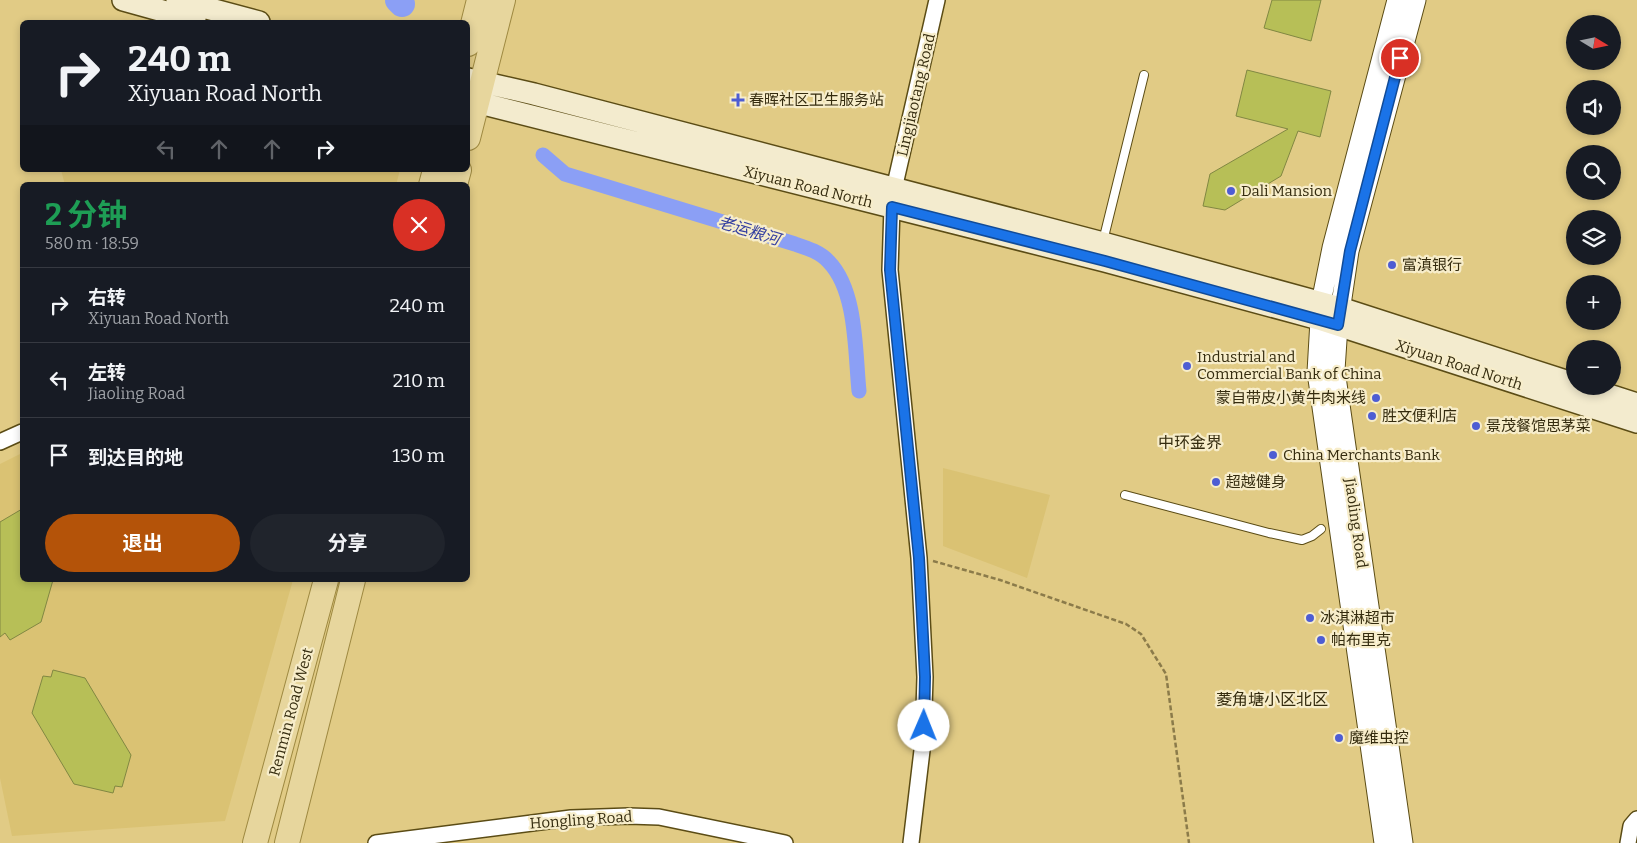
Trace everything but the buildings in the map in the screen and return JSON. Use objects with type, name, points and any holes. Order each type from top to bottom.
[{"type":"main road","points":[[123,0],[198,20]]},
{"type":"main road","points":[[177,0],[252,20]]},
{"type":"main road","points":[[470,36],[479,0]]},
{"type":"main road","points":[[470,122],[474,91],[503,0]]},
{"type":"main road","name":"Xiyuan Road North","points":[[474,91],[893,198],[1105,261],[1329,314],[1637,422]]},
{"type":"main road","name":"Xiyuan Road North","points":[[893,198],[1103,243],[1329,314],[1566,381]]},
{"type":"main road","points":[[1609,395],[1637,404]]},
{"type":"main road","name":"Renmin Road West","points":[[255,843],[325,582]]},
{"type":"main road","name":"Renmin Road West","points":[[287,843],[352,582]]},
{"type":"street","name":"Lingjiaotang Road","points":[[910,843],[923,742],[925,677],[919,558],[890,270],[893,198],[937,0]]},
{"type":"street","name":"Jiaoling Road","points":[[1397,0],[1332,248],[1329,314],[1335,370],[1403,843]]},
{"type":"street","name":"Jiaoling Road","points":[[1384,843],[1317,372],[1329,314],[1350,251],[1416,0]]},
{"type":"street","points":[[0,442],[20,433]]},
{"type":"street","name":"Hongling Road","points":[[376,843],[571,818],[629,816],[659,817],[785,843]]},
{"type":"street","points":[[1628,843],[1631,826],[1637,819]]},
{"type":"lane","points":[[1103,243],[1144,74]]},
{"type":"lane","points":[[1125,495],[1268,533],[1302,540],[1312,536],[1321,529]]},
{"type":"path","points":[[919,558],[944,562],[1009,583],[1126,624],[1141,634],[1166,674],[1189,843]]},
{"type":"shaded area","points":[[62,172],[399,172],[397,182],[64,182]]},
{"type":"shaded area","points":[[20,454],[20,582],[292,582],[225,821],[12,836],[0,778],[0,464]]},
{"type":"shaded area","points":[[943,468],[1050,495],[1027,578],[943,546]]},
{"type":"waterway","name":"老运粮河","points":[[398,0],[402,4]]},
{"type":"waterway","name":"老运粮河","points":[[543,155],[565,174],[795,244],[822,256],[838,274],[850,305],[859,391]]},
{"type":"place","name":"春晖社区卫生服务站","points":[[738,100]]},
{"type":"place","name":"Dali Mansion","points":[[1231,191]]},
{"type":"place","name":"富滇银行","points":[[1392,265]]},
{"type":"place","name":"Industrial and Commercial Bank of China","points":[[1187,366]]},
{"type":"place","name":"蒙自带皮小黄牛肉米线","points":[[1376,398]]},
{"type":"place","name":"胜文便利店","points":[[1372,416]]},
{"type":"place","name":"景茂餐馆思茅菜","points":[[1476,426]]},
{"type":"place","name":"China Merchants Bank","points":[[1273,455]]},
{"type":"place","name":"超越健身","points":[[1216,482]]},
{"type":"place","name":"冰淇淋超市","points":[[1310,618]]},
{"type":"place","name":"帕布里克","points":[[1321,640]]},
{"type":"place","name":"魔维虫控","points":[[1339,738]]},
{"type":"district","name":"中环金界","points":[[1190,442]]},
{"type":"district","name":"菱角塘小区北区","points":[[1272,699]]},
{"type":"route","points":[[924,726],[925,677],[919,558],[890,270],[892,207],[1105,261],[1338,325],[1350,251],[1400,58]]}]
